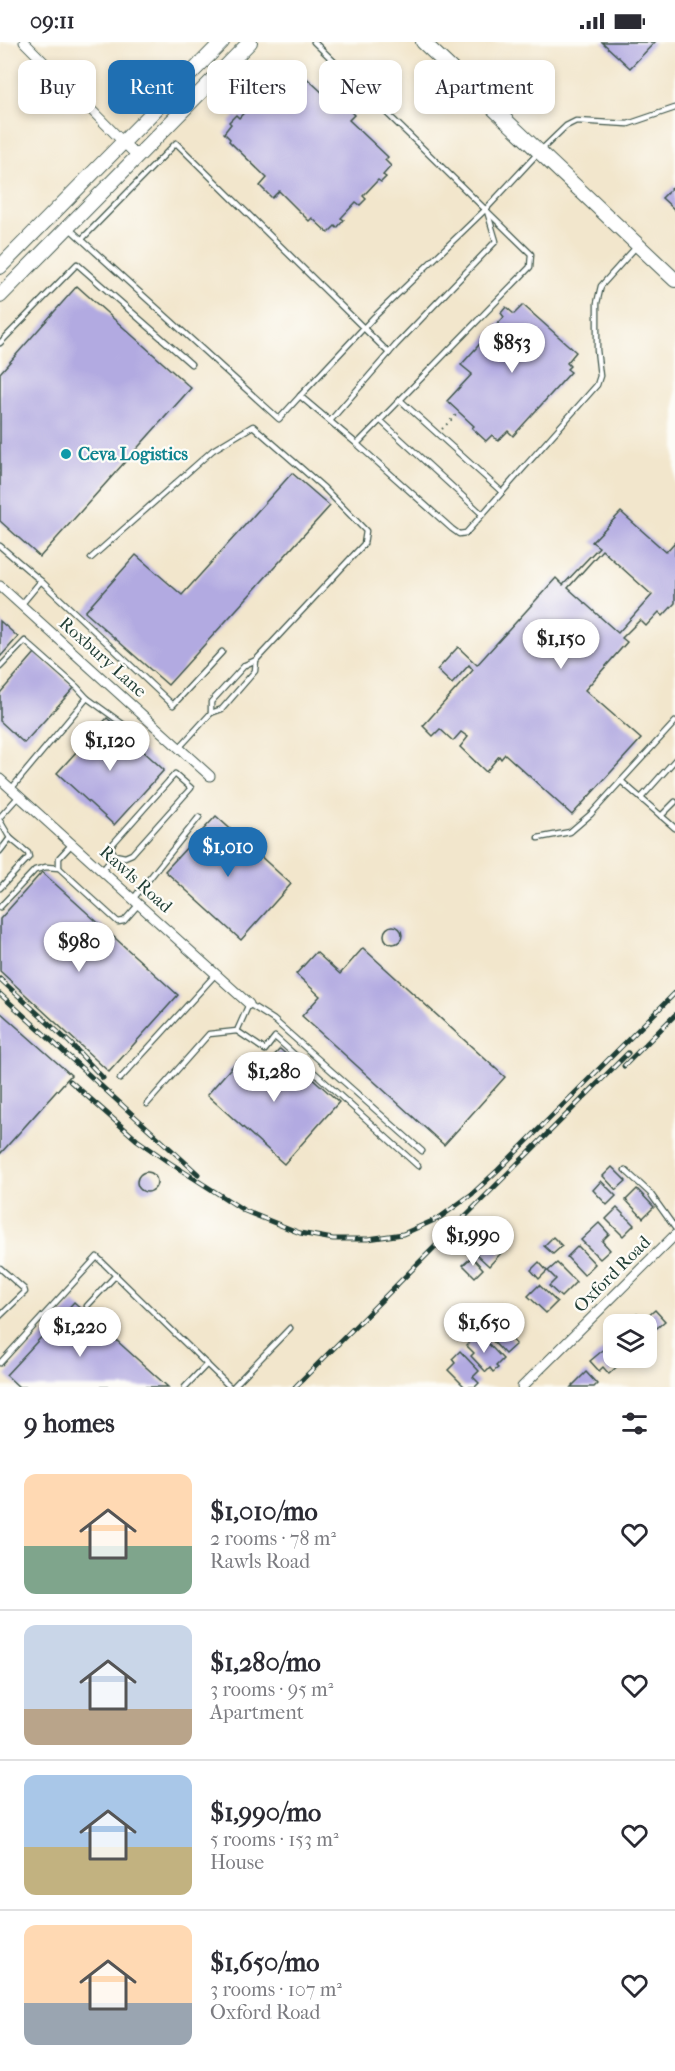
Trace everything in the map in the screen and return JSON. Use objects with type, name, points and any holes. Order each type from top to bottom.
[{"type":"main road","points":[[0,267],[222,42]]},
{"type":"main road","points":[[0,296],[250,42]]},
{"type":"main road","points":[[423,42],[675,280]]},
{"type":"street","points":[[24,42],[138,156]]},
{"type":"street","name":"Roxbury Lane","points":[[0,586],[210,776]]},
{"type":"street","name":"Rawls Road","points":[[0,779],[249,1004]]},
{"type":"street","name":"Oxford Road","points":[[522,1387],[675,1235]]},
{"type":"lane","points":[[314,42],[531,254],[530,267],[357,444]]},
{"type":"lane","points":[[68,227],[279,419],[364,328],[486,209],[566,126],[576,121],[628,124],[675,108]]},
{"type":"lane","points":[[82,239],[176,143],[389,353]]},
{"type":"lane","points":[[330,421],[389,353],[496,241],[486,209]]},
{"type":"lane","points":[[300,396],[459,534],[466,533],[597,385],[600,376],[597,350],[597,303],[601,286],[638,246]]},
{"type":"lane","points":[[0,342],[77,264],[192,364]]},
{"type":"lane","points":[[400,400],[502,492]]},
{"type":"lane","points":[[380,420],[482,514]]},
{"type":"lane","points":[[92,558],[213,450],[253,426],[324,488],[366,531],[364,544],[256,660],[245,665],[211,702],[211,713]]},
{"type":"lane","points":[[0,546],[41,581],[173,705],[222,652]]},
{"type":"lane","points":[[21,605],[41,581]]},
{"type":"lane","points":[[0,667],[25,641],[87,698],[127,728]]},
{"type":"lane","points":[[179,748],[211,713],[222,709],[255,671],[256,660]]},
{"type":"lane","points":[[11,789],[87,698]]},
{"type":"lane","points":[[538,838],[570,832],[591,814],[675,722]]},
{"type":"lane","points":[[641,798],[675,760]]},
{"type":"lane","points":[[175,774],[191,788],[132,854],[125,857],[115,855],[110,847],[175,774]]},
{"type":"lane","points":[[621,781],[675,828]]},
{"type":"lane","points":[[0,888],[29,857],[28,853],[10,838],[0,819],[19,796]]},
{"type":"lane","points":[[662,816],[675,802]]},
{"type":"lane","points":[[0,908],[35,870],[46,867],[59,868],[118,922],[124,921],[199,817]]},
{"type":"lane","points":[[0,851],[10,838]]},
{"type":"lane","points":[[59,868],[59,858],[72,844]]},
{"type":"lane","points":[[102,871],[115,855]]},
{"type":"lane","points":[[120,1079],[216,974]]},
{"type":"lane","points":[[237,1031],[249,1004],[274,1020],[422,1151]]},
{"type":"lane","points":[[147,1104],[209,1034],[237,1031],[265,1050],[275,1037],[418,1166]]},
{"type":"lane","points":[[625,1170],[650,1193],[675,1228]]},
{"type":"lane","points":[[0,1363],[97,1257],[232,1387],[290,1328]]},
{"type":"lane","points":[[0,1268],[25,1292],[0,1316]]},
{"type":"lane","points":[[87,1306],[116,1275]]},
{"type":"lane","points":[[185,1387],[207,1364]]},
{"type":"path","points":[[441,430],[459,412]]},
{"type":"building","points":[[602,42],[655,42],[630,68]]},
{"type":"building","points":[[307,78],[319,89],[319,114],[353,114],[349,120],[388,157],[385,160],[391,166],[383,175],[386,177],[381,182],[378,180],[363,196],[366,199],[360,205],[356,202],[341,218],[344,220],[337,228],[335,226],[328,233],[312,218],[309,221],[279,191],[272,198],[260,186],[267,178],[229,141],[230,139],[224,133],[231,124],[229,122],[236,115],[239,118],[243,114],[307,114]]},
{"type":"building","points":[[675,185],[675,210],[662,198]]},
{"type":"building","name":"Ceva Logistics","points":[[77,286],[191,388],[40,557],[0,521],[0,373]]},
{"type":"building","points":[[523,305],[576,352],[567,363],[570,366],[567,369],[571,372],[513,436],[508,431],[498,441],[492,435],[486,441],[472,428],[474,426],[447,401],[472,374],[461,365],[504,317],[501,313],[506,307],[514,314]]},
{"type":"building","points":[[292,473],[330,506],[168,685],[85,612],[136,555],[182,595]]},
{"type":"building","points":[[621,512],[666,552],[675,542],[675,603],[663,616],[659,612],[646,626],[640,620],[622,638],[627,642],[585,690],[641,739],[572,815],[505,754],[501,759],[499,756],[486,772],[460,747],[468,737],[461,732],[453,741],[440,729],[433,736],[423,726],[473,670],[469,665],[452,684],[437,670],[458,647],[477,665],[556,578],[563,585],[599,547],[592,542]],"holes":[[[602,550],[652,595],[618,633],[568,588]]]},
{"type":"building","points":[[0,621],[18,637],[0,657]]},
{"type":"building","points":[[35,653],[74,688],[24,743],[0,721],[0,693]]},
{"type":"building","points":[[107,718],[164,770],[114,825],[57,773]]},
{"type":"building","points":[[216,816],[291,884],[241,940],[165,871]]},
{"type":"building","points":[[42,872],[178,995],[109,1072],[0,971],[0,919]]},
{"type":"building","points":[[389,926],[397,926],[402,931],[400,942],[389,944],[384,939],[384,931]]},
{"type":"building","points":[[363,948],[505,1077],[444,1145],[302,1016],[320,996],[296,974],[316,952],[340,974]]},
{"type":"building","points":[[0,1012],[71,1075],[0,1154]]},
{"type":"building","points":[[280,1049],[339,1102],[284,1164],[207,1095],[237,1061],[240,1064],[246,1058],[260,1071]]},
{"type":"building","points":[[612,1167],[626,1181],[616,1190],[603,1176]]},
{"type":"building","points":[[147,1172],[154,1175],[157,1182],[154,1189],[147,1192],[140,1189],[137,1182],[140,1175]]},
{"type":"building","points":[[601,1181],[616,1196],[607,1205],[593,1190]]},
{"type":"building","points":[[637,1189],[654,1207],[643,1218],[626,1200]]},
{"type":"building","points":[[617,1208],[634,1225],[623,1236],[606,1219]]},
{"type":"building","points":[[599,1223],[609,1234],[602,1241],[610,1250],[600,1259],[581,1240]]},
{"type":"building","points":[[553,1237],[562,1246],[553,1254],[544,1246]]},
{"type":"building","points":[[489,1239],[502,1252],[489,1266],[475,1253]]},
{"type":"building","points":[[578,1246],[595,1264],[584,1275],[567,1257]]},
{"type":"building","points":[[472,1257],[483,1269],[475,1277],[463,1265]]},
{"type":"building","points":[[539,1262],[547,1271],[539,1279],[531,1270]]},
{"type":"building","points":[[557,1263],[576,1282],[561,1297],[549,1286],[556,1279],[548,1271]]},
{"type":"building","points":[[539,1285],[557,1302],[546,1313],[528,1296]]},
{"type":"building","points":[[74,1302],[168,1387],[19,1387],[6,1375]]},
{"type":"building","points":[[655,1310],[665,1321],[657,1328],[657,1314],[650,1314]]},
{"type":"building","points":[[499,1326],[516,1344],[505,1354],[488,1336]]},
{"type":"building","points":[[478,1333],[503,1359],[493,1372],[490,1368],[486,1372],[471,1356],[474,1353],[466,1345]]},
{"type":"building","points":[[603,1350],[603,1367],[599,1371],[590,1361]]},
{"type":"building","points":[[460,1351],[479,1371],[473,1377],[479,1383],[475,1387],[465,1387],[448,1370],[455,1363],[452,1359]]},
{"type":"building","points":[[604,1368],[615,1368],[609,1374]]},
{"type":"building","points":[[586,1372],[597,1384],[594,1387],[571,1387]]},
{"type":"railway","points":[[0,979],[70,1043],[103,1078]]},
{"type":"railway","points":[[70,1081],[137,1140],[245,1211],[300,1233],[333,1239],[368,1239],[403,1234],[439,1218],[472,1194],[675,993]]},
{"type":"railway","points":[[0,994],[198,1174]]},
{"type":"railway","points":[[624,1066],[675,1015]]},
{"type":"railway","points":[[295,1387],[628,1053]]},
{"type":"place","name":"Ceva Logistics","points":[[66,454]]}]
